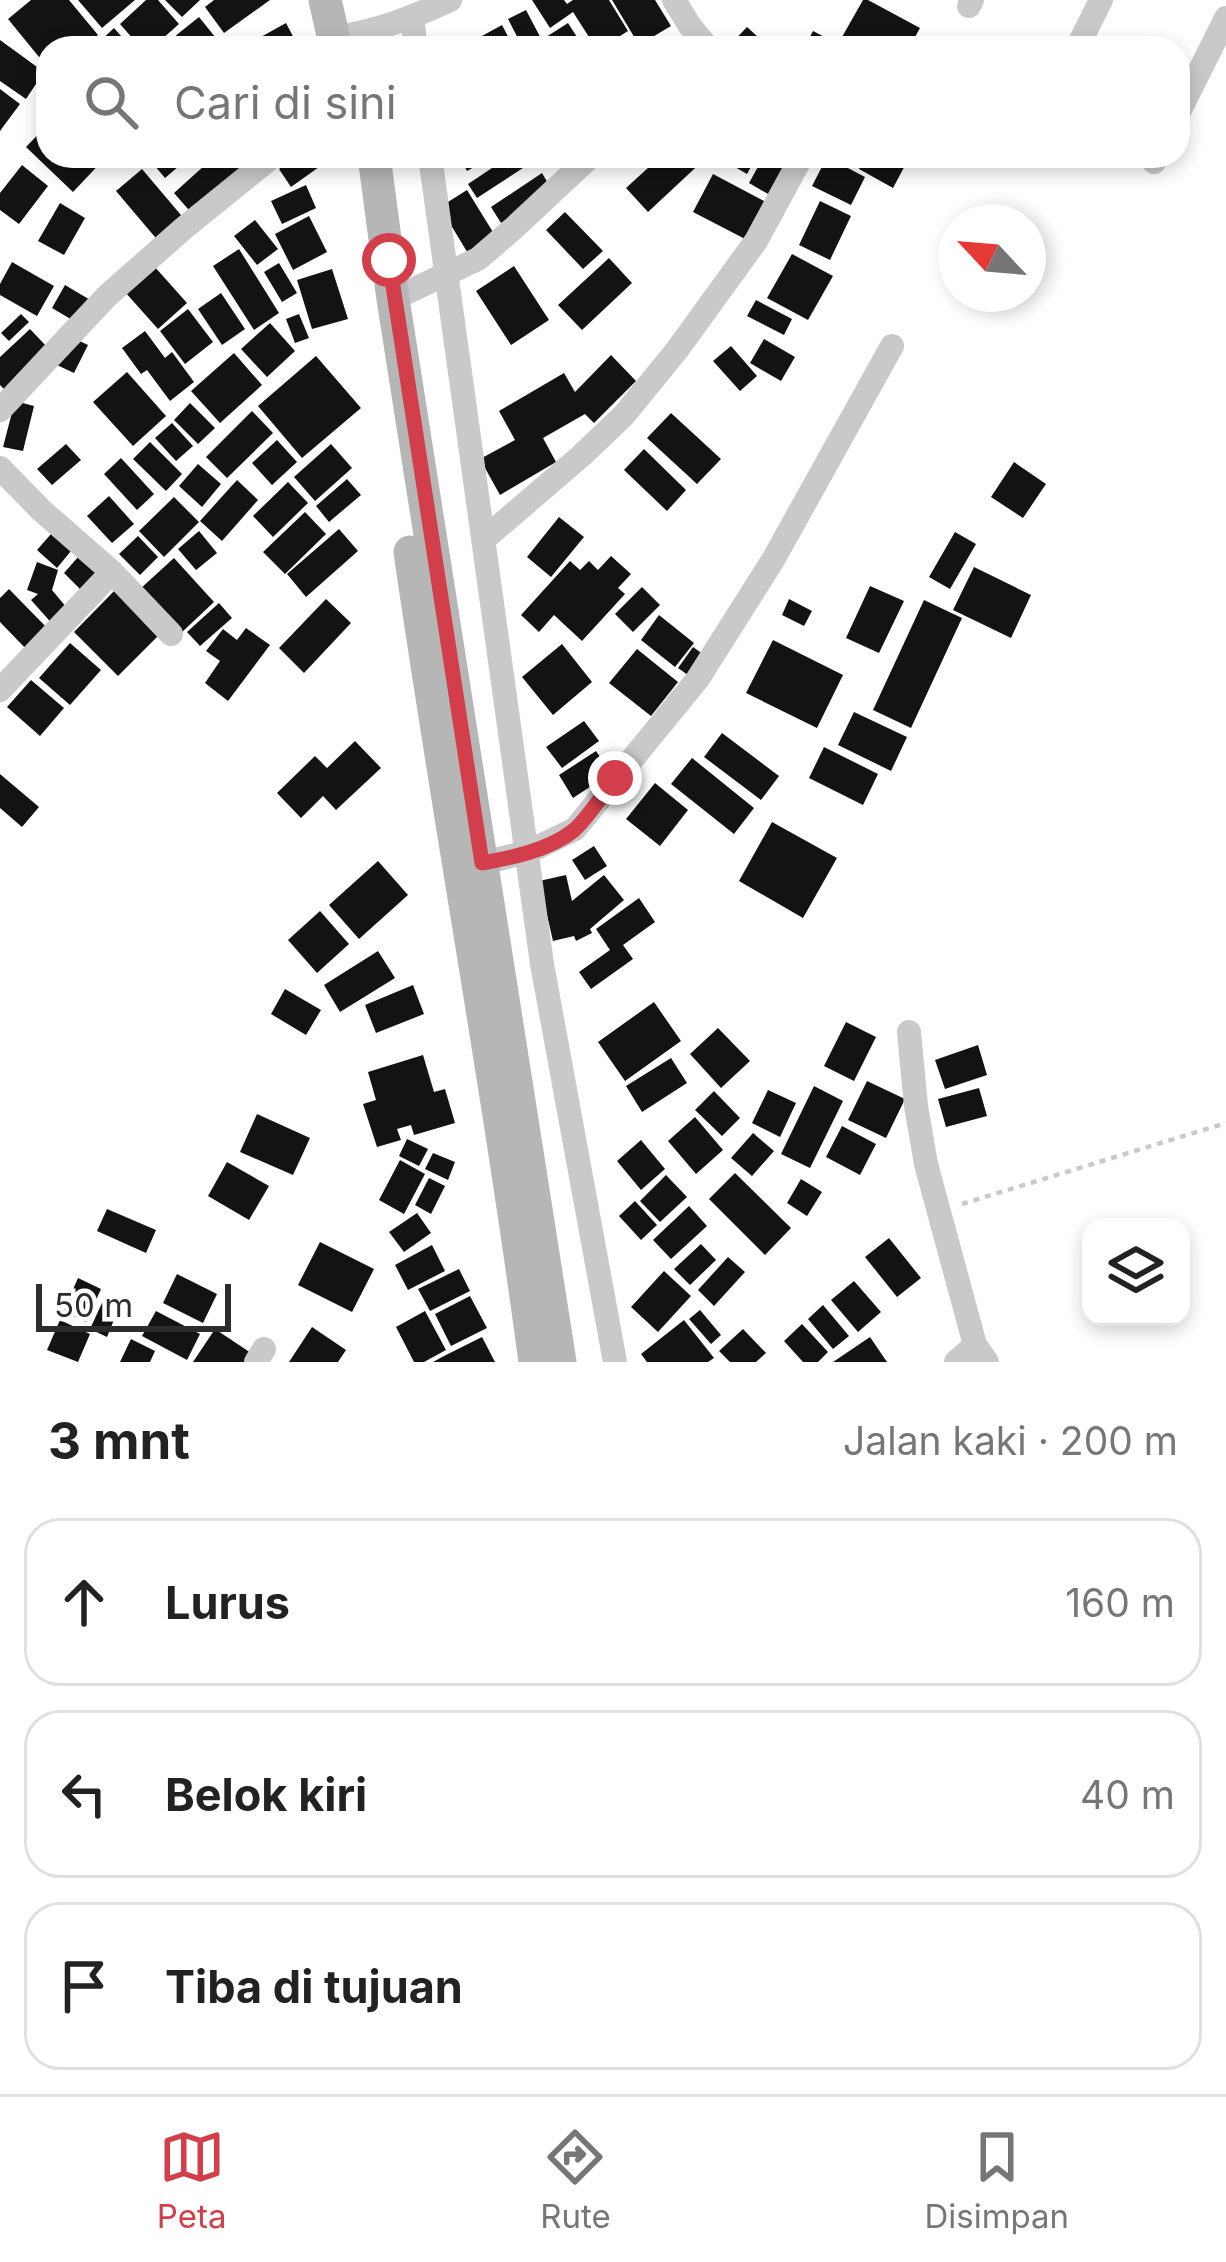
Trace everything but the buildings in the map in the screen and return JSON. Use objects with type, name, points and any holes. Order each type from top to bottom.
[{"type":"main road","points":[[325,0],[367,34]]},
{"type":"main road","points":[[349,0],[367,34]]},
{"type":"main road","points":[[354,168],[488,862],[499,1046]]},
{"type":"main road","points":[[378,168],[421,286],[396,384],[437,741],[499,1046],[530,1238],[560,1362]]},
{"type":"main road","points":[[530,1238],[536,1362]]},
{"type":"street","points":[[367,34],[450,0]]},
{"type":"street","points":[[674,0],[699,36]]},
{"type":"street","points":[[1083,36],[1101,0]]},
{"type":"street","points":[[1190,89],[1226,18]]},
{"type":"street","points":[[0,410],[106,296],[258,168]]},
{"type":"street","points":[[429,168],[421,286],[471,437],[524,853],[615,1362]]},
{"type":"street","points":[[421,286],[478,259],[578,168]]},
{"type":"street","points":[[483,540],[581,457],[638,398],[756,241],[796,168]]},
{"type":"street","points":[[488,862],[524,853],[575,830],[698,680],[773,560],[892,346]]},
{"type":"street","points":[[0,468],[171,634]]},
{"type":"street","points":[[0,691],[112,572]]},
{"type":"street","points":[[909,1032],[920,1132],[972,1356]]},
{"type":"path","points":[[939,1211],[1226,1123]]},
{"type":"route","points":[[389,260],[482,863],[528,852],[575,830],[615,778]]}]
